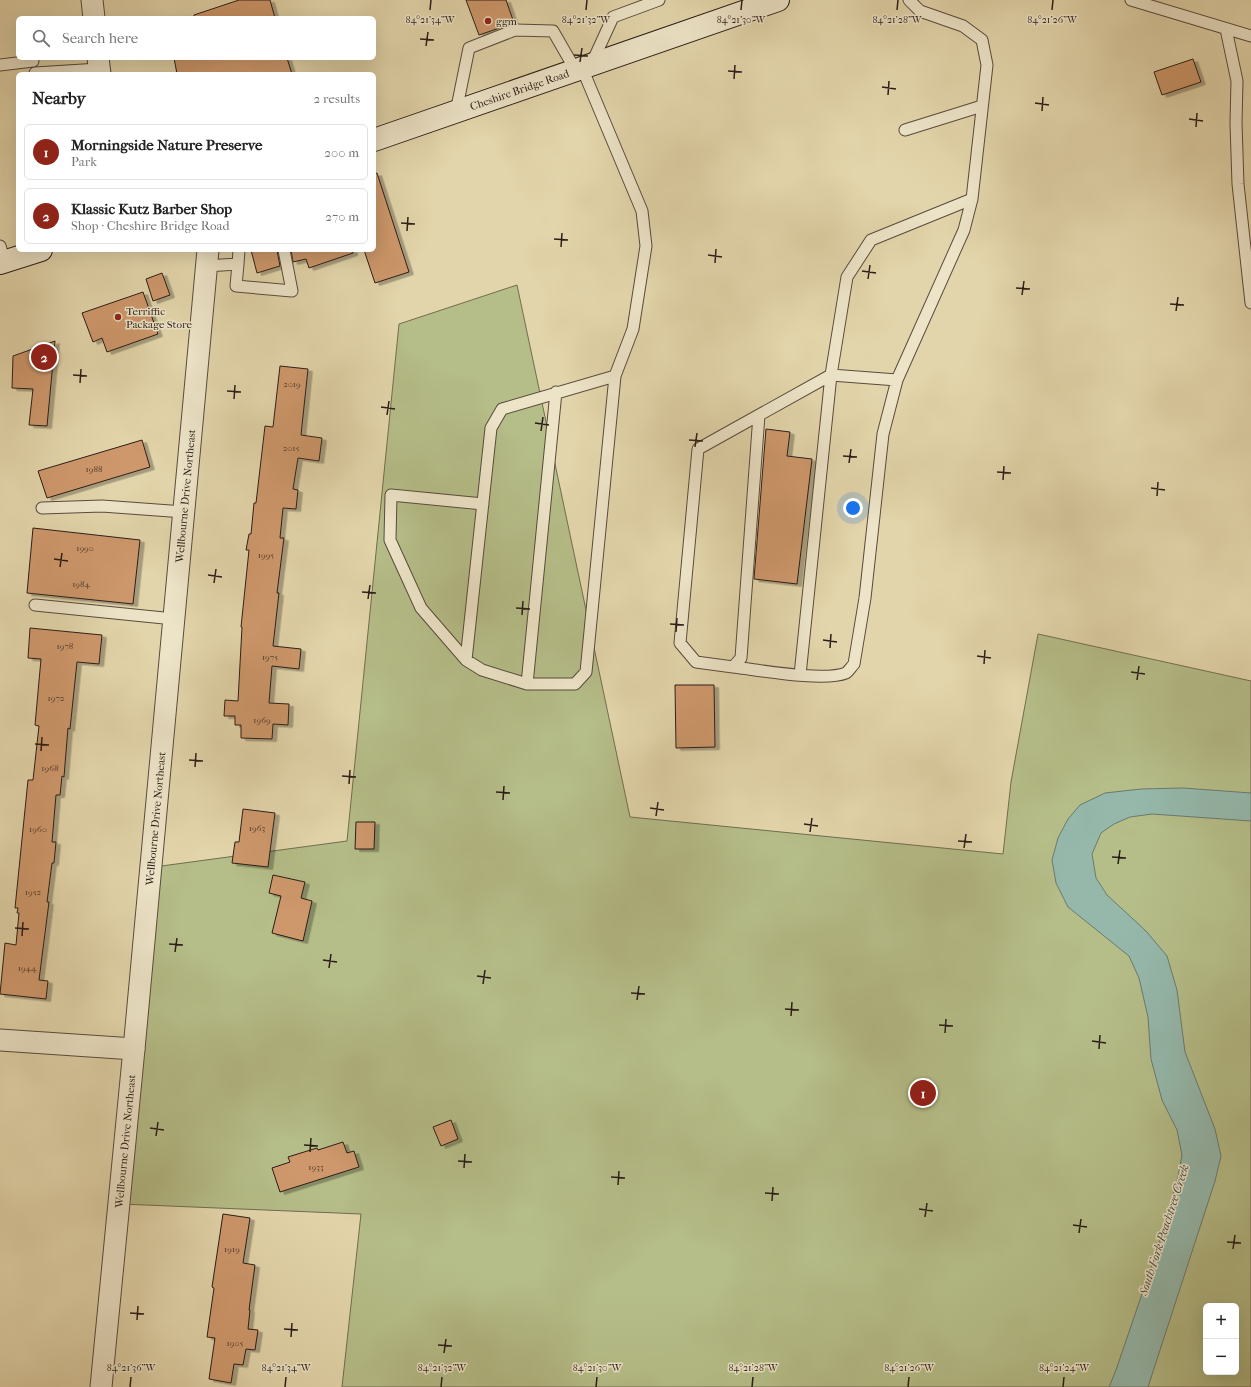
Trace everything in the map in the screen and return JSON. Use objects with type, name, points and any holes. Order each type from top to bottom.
[{"type":"main road","name":"Cheshire Bridge Road","points":[[376,139],[778,0]]},
{"type":"main road","points":[[2,257],[30,252]]},
{"type":"street","points":[[92,0],[94,16]]},
{"type":"street","name":"Wellbourne Drive Northeast","points":[[101,1387],[134,1049],[207,258]]},
{"type":"street","points":[[0,1040],[134,1049]]},
{"type":"lane","points":[[583,68],[613,17],[659,0]]},
{"type":"lane","points":[[897,380],[830,375],[698,449],[680,643],[696,662],[800,676],[835,676],[847,672],[854,664],[865,598],[884,434],[897,380],[964,230],[972,199],[987,65],[982,40],[962,26],[920,11],[909,0]]},
{"type":"lane","points":[[1131,0],[1251,36]]},
{"type":"lane","points":[[1226,29],[1237,81],[1236,123],[1238,184],[1251,303]]},
{"type":"lane","points":[[456,112],[469,48],[515,30],[553,31],[583,68],[642,211],[646,246],[634,329],[615,376],[586,672],[575,684],[527,684],[482,670],[466,660],[421,608],[390,540],[391,495],[483,504]]},
{"type":"lane","points":[[0,65],[33,61]]},
{"type":"lane","points":[[46,72],[99,67]]},
{"type":"lane","points":[[905,130],[982,106]]},
{"type":"lane","points":[[800,676],[830,375],[847,277],[870,240],[972,199]]},
{"type":"lane","points":[[239,252],[236,286],[292,291],[284,252]]},
{"type":"lane","points":[[207,258],[238,264]]},
{"type":"lane","points":[[466,660],[491,428],[502,409],[615,376]]},
{"type":"lane","points":[[527,684],[556,392]]},
{"type":"lane","points":[[733,667],[741,658],[760,415]]},
{"type":"lane","points":[[42,508],[102,506],[184,512]]},
{"type":"lane","points":[[36,605],[174,619]]},
{"type":"green space","points":[[517,285],[630,817],[1003,854],[1011,782],[1038,634],[1251,681],[1251,1387],[342,1387],[361,1214],[121,1204],[154,867],[347,841],[399,324]]},
{"type":"water","name":"South Fork Peachtree Creek","points":[[1183,788],[1251,793],[1251,821],[1152,814],[1130,817],[1114,824],[1101,833],[1092,854],[1096,878],[1107,895],[1146,931],[1167,956],[1177,990],[1185,1052],[1215,1129],[1221,1156],[1215,1181],[1148,1387],[1109,1387],[1158,1247],[1178,1177],[1182,1155],[1177,1130],[1162,1100],[1151,1059],[1148,1017],[1139,978],[1129,956],[1068,907],[1056,883],[1052,860],[1058,838],[1068,819],[1080,805],[1105,793],[1141,789]]},
{"type":"building","points":[[239,0],[270,0],[274,16],[194,16]]},
{"type":"building","points":[[466,0],[506,0],[514,23],[479,35]]},
{"type":"building","points":[[1193,59],[1201,82],[1162,95],[1154,72]]},
{"type":"building","points":[[174,60],[288,60],[291,72],[177,72]]},
{"type":"building","points":[[376,173],[409,272],[375,283],[365,252],[376,252]]},
{"type":"building","points":[[252,252],[277,252],[280,266],[257,273]]},
{"type":"building","points":[[291,252],[353,252],[309,268],[306,259],[293,262]]},
{"type":"building","points":[[162,273],[170,295],[153,301],[146,279]]},
{"type":"building","points":[[143,292],[158,334],[107,352],[102,338],[93,342],[82,313]]},
{"type":"building","points":[[55,341],[47,426],[29,425],[33,389],[12,388],[13,356]]},
{"type":"building","points":[[280,366],[308,369],[301,435],[322,438],[319,461],[298,458],[293,489],[298,490],[296,509],[283,508],[280,538],[284,538],[277,593],[279,593],[273,646],[301,649],[299,669],[272,666],[269,703],[289,704],[288,725],[273,724],[272,739],[241,738],[241,725],[235,725],[235,716],[224,716],[225,700],[238,701],[241,627],[249,550],[246,550],[249,534],[251,534],[254,503],[256,503],[265,426],[273,427]]},
{"type":"building","points":[[766,429],[790,432],[787,456],[812,459],[797,584],[754,579]]},
{"type":"building","points":[[142,440],[150,467],[47,498],[38,471]]},
{"type":"building","points":[[33,528],[140,540],[133,604],[27,593]]},
{"type":"building","points":[[30,628],[102,635],[99,664],[77,662],[70,729],[68,728],[64,777],[62,776],[60,795],[56,795],[52,842],[56,842],[47,902],[49,902],[39,980],[48,981],[46,999],[0,994],[5,943],[16,945],[19,913],[17,913],[18,908],[15,908],[28,780],[33,780],[39,726],[35,725],[41,659],[28,658]]},
{"type":"building","points":[[675,685],[714,685],[715,747],[676,748]]},
{"type":"building","points":[[243,809],[275,813],[268,867],[232,863],[235,842],[239,842]]},
{"type":"building","points":[[356,822],[375,822],[374,849],[355,849]]},
{"type":"building","points":[[273,875],[305,882],[301,898],[312,901],[303,941],[272,933],[281,896],[269,893]]},
{"type":"building","points":[[451,1120],[458,1139],[441,1146],[433,1127]]},
{"type":"building","points":[[343,1142],[347,1153],[354,1151],[359,1167],[280,1192],[272,1168],[290,1162],[288,1157]]},
{"type":"building","points":[[223,1214],[250,1218],[243,1263],[255,1265],[248,1329],[258,1330],[255,1350],[246,1349],[243,1365],[234,1364],[231,1383],[209,1379],[215,1338],[207,1337],[214,1288],[212,1287]]},
{"type":"place","name":"ggm","points":[[488,21]]},
{"type":"place","name":"Terriffic Package Store","points":[[118,317]]},
{"type":"place","name":"Klassic Kutz Barber Shop","points":[[44,357]]},
{"type":"place","name":"Morningside Nature Preserve","points":[[923,1093]]}]
